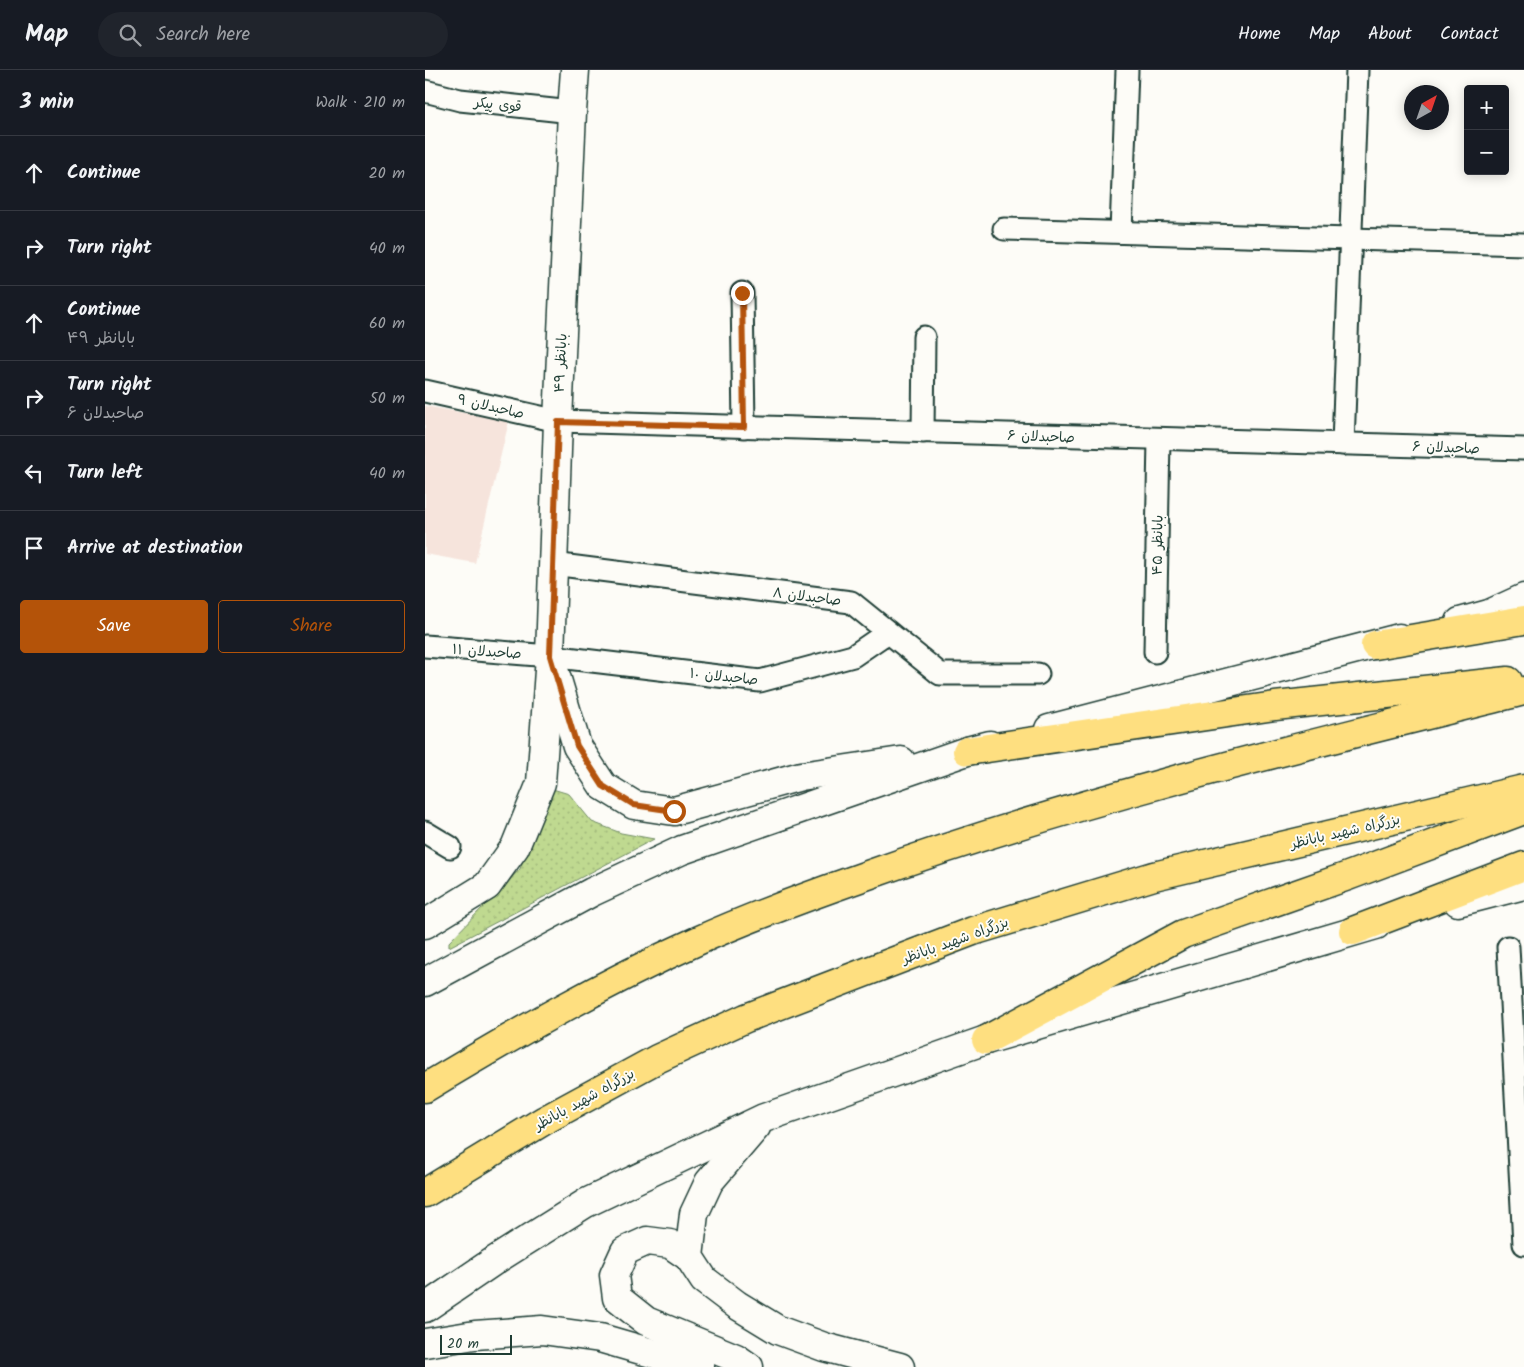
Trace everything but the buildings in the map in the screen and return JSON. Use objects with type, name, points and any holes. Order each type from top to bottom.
[{"type":"highway","points":[[1375,645],[1524,620]]},
{"type":"highway","points":[[967,750],[1275,706],[1524,679]]},
{"type":"highway","points":[[425,1088],[486,1051],[600,988],[696,942],[806,897],[928,853],[1118,795],[1275,753],[1524,691]]},
{"type":"highway","name":"بزرگراه شهید بابانظر","points":[[425,1193],[545,1120],[666,1055],[746,1018],[973,931],[1154,876],[1524,789]]},
{"type":"highway","points":[[986,1040],[1183,934],[1348,876],[1524,810]]},
{"type":"highway","points":[[1353,932],[1524,866]]},
{"type":"main road","name":"بابانظر ۴۹","points":[[425,924],[487,886],[515,848],[541,783],[550,656],[558,422],[575,70]]},
{"type":"main road","points":[[425,982],[592,892],[682,850],[967,750],[1489,614],[1524,598]]},
{"type":"main road","points":[[550,656],[577,746],[603,786],[634,805],[674,811],[801,776],[967,750]]},
{"type":"main road","points":[[425,1308],[497,1259],[586,1204],[764,1118],[986,1040],[1353,932],[1524,885]]},
{"type":"main road","points":[[689,1256],[694,1214],[709,1182],[764,1118]]},
{"type":"main road","points":[[749,1367],[737,1358],[646,1320],[617,1298],[614,1275],[625,1251],[647,1241],[669,1244],[689,1256],[704,1280],[737,1305],[778,1330],[824,1347],[900,1367]]},
{"type":"main road","points":[[425,1343],[475,1335],[542,1330],[600,1338],[700,1367]]},
{"type":"street","points":[[1121,232],[1127,70]]},
{"type":"street","points":[[1343,444],[1357,70]]},
{"type":"street","name":"قوی پیکر","points":[[425,92],[460,100],[572,112]]},
{"type":"street","points":[[1004,228],[1524,244]]},
{"type":"street","points":[[742,293],[744,427]]},
{"type":"street","points":[[923,432],[924,337]]},
{"type":"street","name":"صاحبدلان ۹","points":[[425,391],[558,422]]},
{"type":"street","name":"صاحبدلان ۶","points":[[558,422],[1524,449]]},
{"type":"street","name":"بابانظر ۴۵","points":[[1155,652],[1159,439]]},
{"type":"street","name":"صاحبدلان ۸","points":[[553,564],[851,602],[940,674],[1038,674]]},
{"type":"street","name":"صاحبدلان ۱۰","points":[[550,656],[760,681],[853,656],[888,632]]},
{"type":"street","name":"صاحبدلان ۱۱","points":[[425,646],[550,656]]},
{"type":"street","points":[[425,832],[450,847]]},
{"type":"street","points":[[1508,947],[1524,1244]]},
{"type":"shaded area","points":[[425,406],[509,421],[475,563],[425,554]]},
{"type":"green space","points":[[546,787],[569,794],[592,822],[621,833],[654,839],[449,947],[449,942],[520,869]]},
{"type":"route","points":[[674,811],[634,805],[603,786],[577,746],[550,656],[558,422],[744,427],[742,293]]}]
